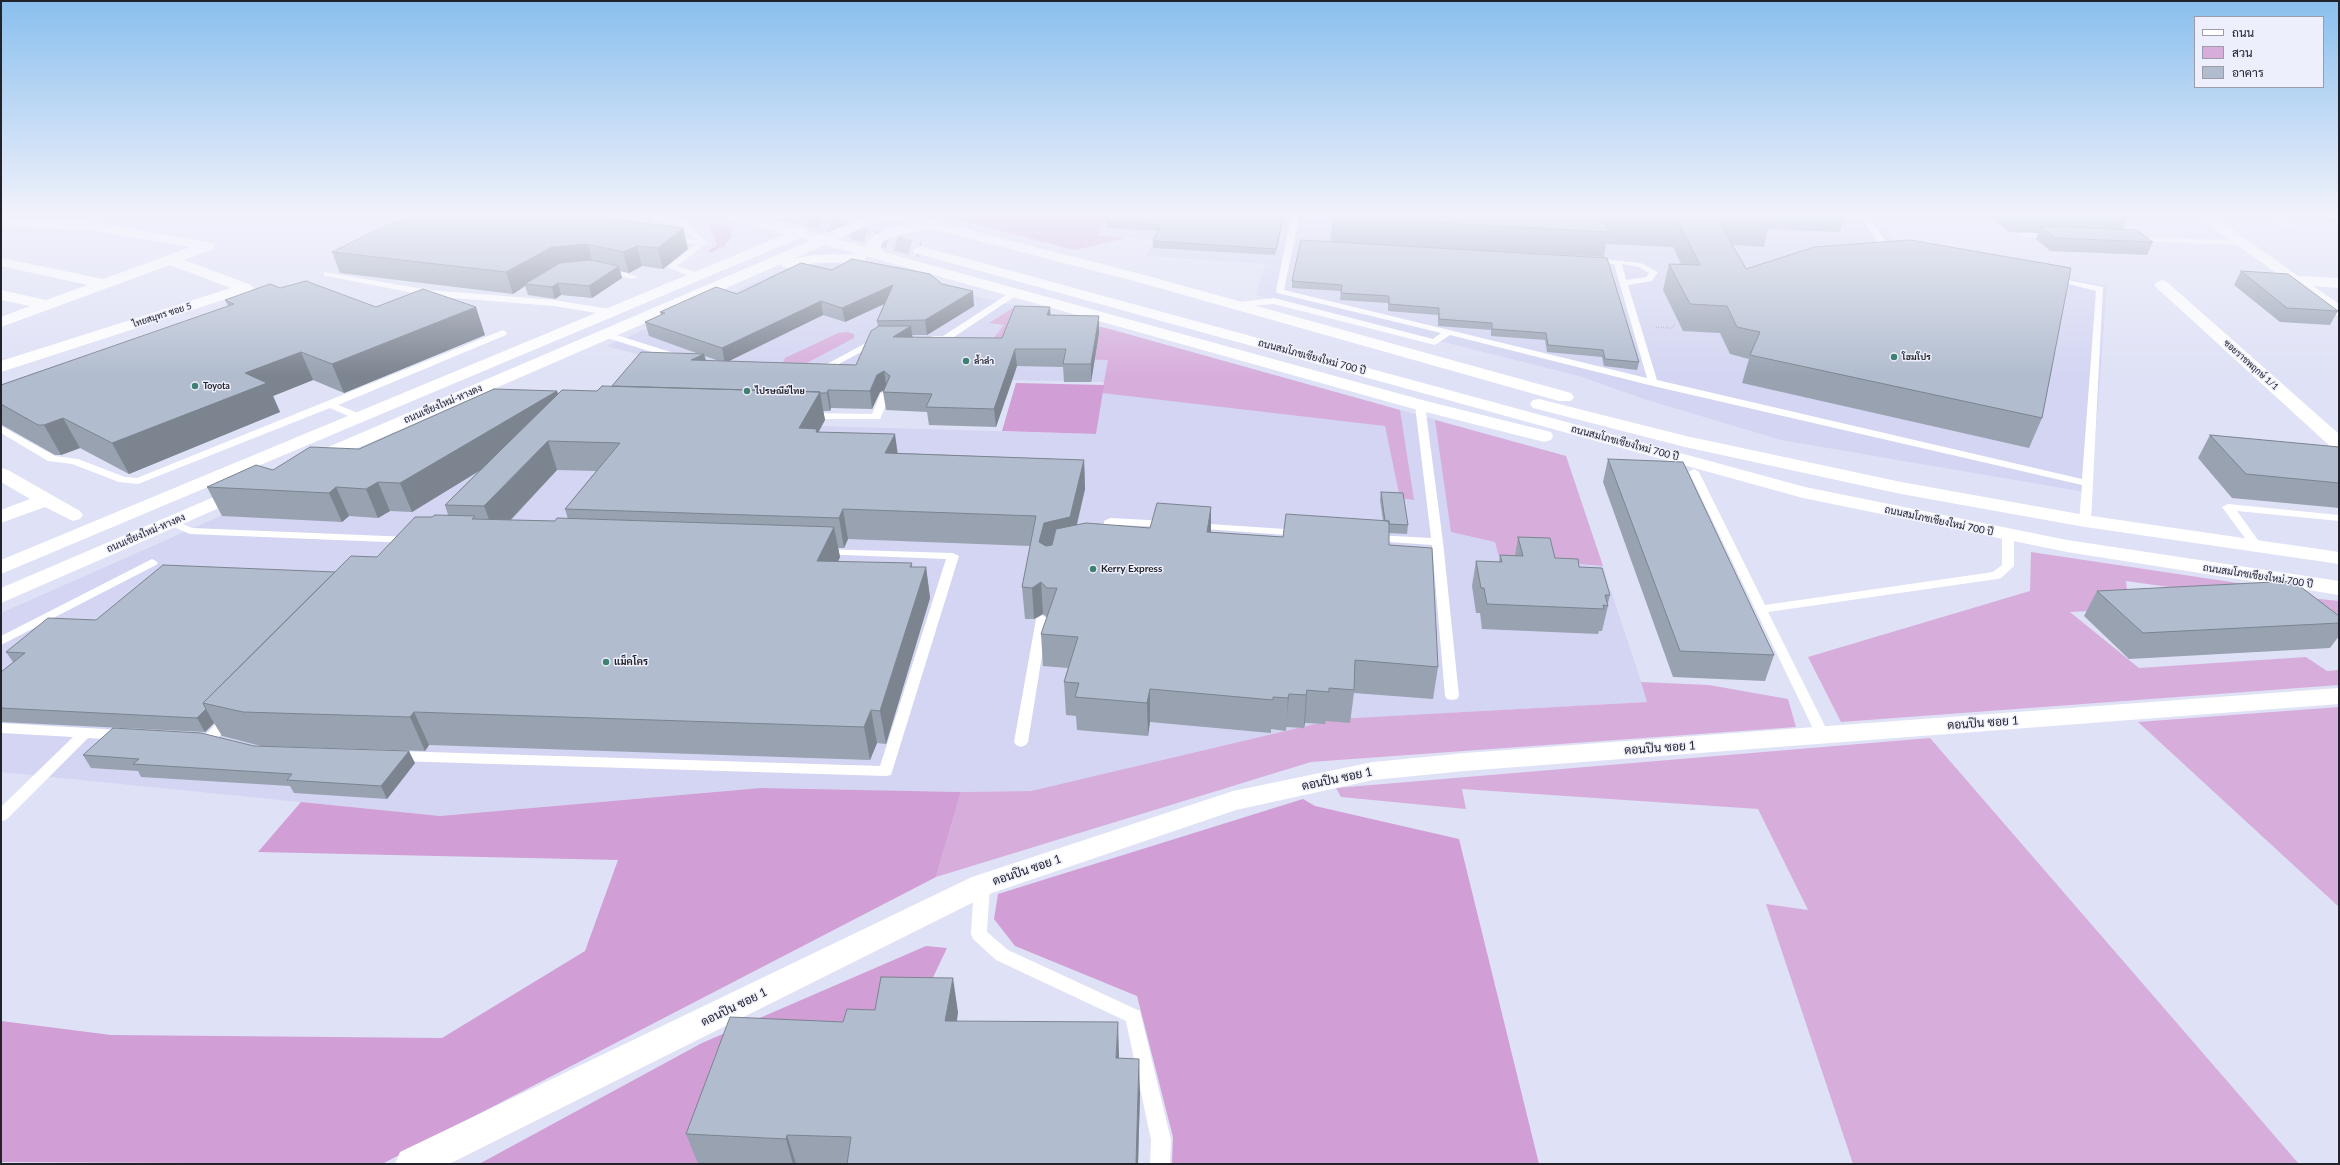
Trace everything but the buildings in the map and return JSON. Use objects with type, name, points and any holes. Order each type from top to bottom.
[{"type":"main road","points":[[26,267],[104,284]]},
{"type":"main road","points":[[1,322],[150,267]]},
{"type":"main road","name":"ไทยสมุทร ซอย 5","points":[[1,366],[246,288],[190,267]]},
{"type":"main road","name":"ถนนเชียงใหม่-หางดง","points":[[1,568],[83,521],[359,418],[718,267]]},
{"type":"main road","name":"ถนนเชียงใหม่-หางดง","points":[[294,469],[473,396],[604,334],[759,267]]},
{"type":"main road","points":[[751,271],[771,267]]},
{"type":"main road","points":[[921,267],[1420,405],[1694,472],[1803,492]]},
{"type":"main road","name":"ถนนสมโภชเชียงใหม่ 700 ปี","points":[[997,267],[1803,492],[2008,535],[2163,562],[2339,588]]},
{"type":"main road","name":"ถนนสมโภชเชียงใหม่ 700 ปี","points":[[1003,267],[1588,416],[1784,463],[1901,488],[2085,521],[2339,558]]},
{"type":"main road","points":[[1096,267],[1239,305],[1611,410],[1784,463]]},
{"type":"main road","points":[[2279,267],[2339,311]]},
{"type":"main road","points":[[2298,280],[2339,283]]},
{"type":"main road","name":"ซอยราชพฤกษ์ 1/1","points":[[2162,285],[2339,444]]},
{"type":"main road","points":[[1,295],[48,305]]},
{"type":"main road","points":[[1,474],[83,521]]},
{"type":"main road","name":"ถนนเชียงใหม่-หางดง","points":[[1,596],[258,484]]},
{"type":"main road","points":[[1,517],[45,500]]},
{"type":"main road","name":"ดอนปิน ซอย 1","points":[[413,1164],[982,885],[1233,801],[1373,771],[1465,762],[2339,696]]},
{"type":"lane","points":[[672,267],[697,276]]},
{"type":"lane","points":[[1287,267],[1280,291],[1653,382],[2087,483]]},
{"type":"lane","points":[[1619,267],[1653,382]]},
{"type":"lane","points":[[1624,283],[1649,279],[1654,272],[1645,267]]},
{"type":"lane","points":[[593,268],[634,277]]},
{"type":"lane","points":[[327,274],[429,293],[554,303],[609,312]]},
{"type":"lane","points":[[2047,278],[2100,289],[2085,521]]},
{"type":"lane","points":[[513,299],[526,291]]},
{"type":"lane","points":[[923,339],[945,339],[1014,293]]},
{"type":"lane","points":[[1239,305],[1274,300],[1435,342],[1448,332]]},
{"type":"lane","points":[[1,429],[52,458],[74,461],[123,480],[138,481],[148,479],[503,333]]},
{"type":"lane","points":[[604,334],[687,361]]},
{"type":"lane","points":[[810,372],[818,372],[879,338],[886,339]]},
{"type":"lane","points":[[799,416],[876,417],[886,393]]},
{"type":"lane","points":[[330,405],[359,418]]},
{"type":"lane","points":[[1420,405],[1437,542],[1452,696]]},
{"type":"lane","points":[[1694,472],[1823,736]]},
{"type":"lane","points":[[2257,547],[2228,507],[2339,518]]},
{"type":"lane","points":[[1101,546],[1108,545],[1110,521],[1312,534]]},
{"type":"lane","points":[[171,522],[190,531],[426,540]]},
{"type":"lane","points":[[1761,609],[1997,575],[2008,566],[2008,535]]},
{"type":"lane","points":[[1367,537],[1437,542]]},
{"type":"lane","points":[[392,550],[402,540]]},
{"type":"lane","points":[[387,756],[886,771],[953,556],[809,552]]},
{"type":"lane","points":[[1,641],[152,563]]},
{"type":"lane","points":[[1021,742],[1042,619]]},
{"type":"lane","points":[[209,739],[235,712]]},
{"type":"lane","points":[[1,728],[139,736]]},
{"type":"lane","points":[[1,816],[85,733]]},
{"type":"lane","points":[[193,738],[209,739],[223,743]]},
{"type":"lane","points":[[982,885],[978,934],[996,950],[1002,955],[1134,1016],[1161,1140],[1160,1164]]},
{"type":"path","points":[[1655,327],[1672,328],[1675,324]]},
{"type":"shaded area","points":[[795,267],[861,267],[1113,330],[1566,456],[1648,702],[1336,719],[1031,791],[961,792],[761,788],[440,816],[1,772],[1,613],[216,518],[437,415],[1096,434],[1104,382],[711,374],[606,346],[783,270]]},
{"type":"shaded area","points":[[1264,267],[2013,267],[2107,286],[2091,493],[1781,440],[1644,399],[1579,376],[1256,295]]},
{"type":"shaded area","points":[[1016,383],[1104,385],[1096,434],[1002,431]]},
{"type":"shaded area","points":[[761,788],[961,792],[936,877],[382,1164],[1,1162],[1,1021],[111,1035],[442,1038],[585,951],[618,860],[258,852],[301,802],[440,816]]},
{"type":"shaded area","points":[[1303,799],[1315,806],[1459,839],[1539,1164],[1172,1164],[1173,1137],[1137,996],[1015,946],[994,919],[998,894]]},
{"type":"shaded area","points":[[926,946],[947,948],[844,1164],[479,1164],[702,1043]]},
{"type":"green space","points":[[1016,306],[1113,330],[1400,410],[1414,500],[1400,498],[1385,426],[1102,393],[1108,360],[1032,358],[993,339],[1004,325],[989,323]]},
{"type":"green space","points":[[847,332],[854,334],[854,338],[803,365],[782,364],[785,358],[838,333]]},
{"type":"green space","points":[[1435,420],[1566,456],[1603,566],[1499,557],[1495,542],[1451,532]]},
{"type":"green space","points":[[2031,552],[2251,585],[2254,599],[2126,581],[2129,609],[2070,612],[2139,668],[2306,657],[2327,671],[2339,670],[2339,685],[1841,722],[1808,657],[2030,591]]},
{"type":"green space","points":[[2310,598],[2339,601],[2339,623]]},
{"type":"green space","points":[[1641,682],[1709,685],[1788,699],[1796,727],[1311,762],[936,877],[961,792],[1031,791],[1336,719],[1647,702]]},
{"type":"green space","points":[[2339,707],[2339,907],[2138,722]]},
{"type":"green space","points":[[1930,738],[2299,1164],[1853,1164],[1766,904],[1808,910],[1758,809],[1462,789],[1466,809],[1341,797],[1336,788]]},
{"type":"place","name":"โฮมโปร","points":[[1894,357]]},
{"type":"place","name":"ล้ำลำ","points":[[966,361]]},
{"type":"place","name":"Toyota","points":[[195,386]]},
{"type":"place","name":"ไปรษณีย์ไทย","points":[[747,391]]},
{"type":"place","name":"Kerry Express","points":[[1093,569]]},
{"type":"place","name":"แม็คโคร","points":[[606,662]]}]
